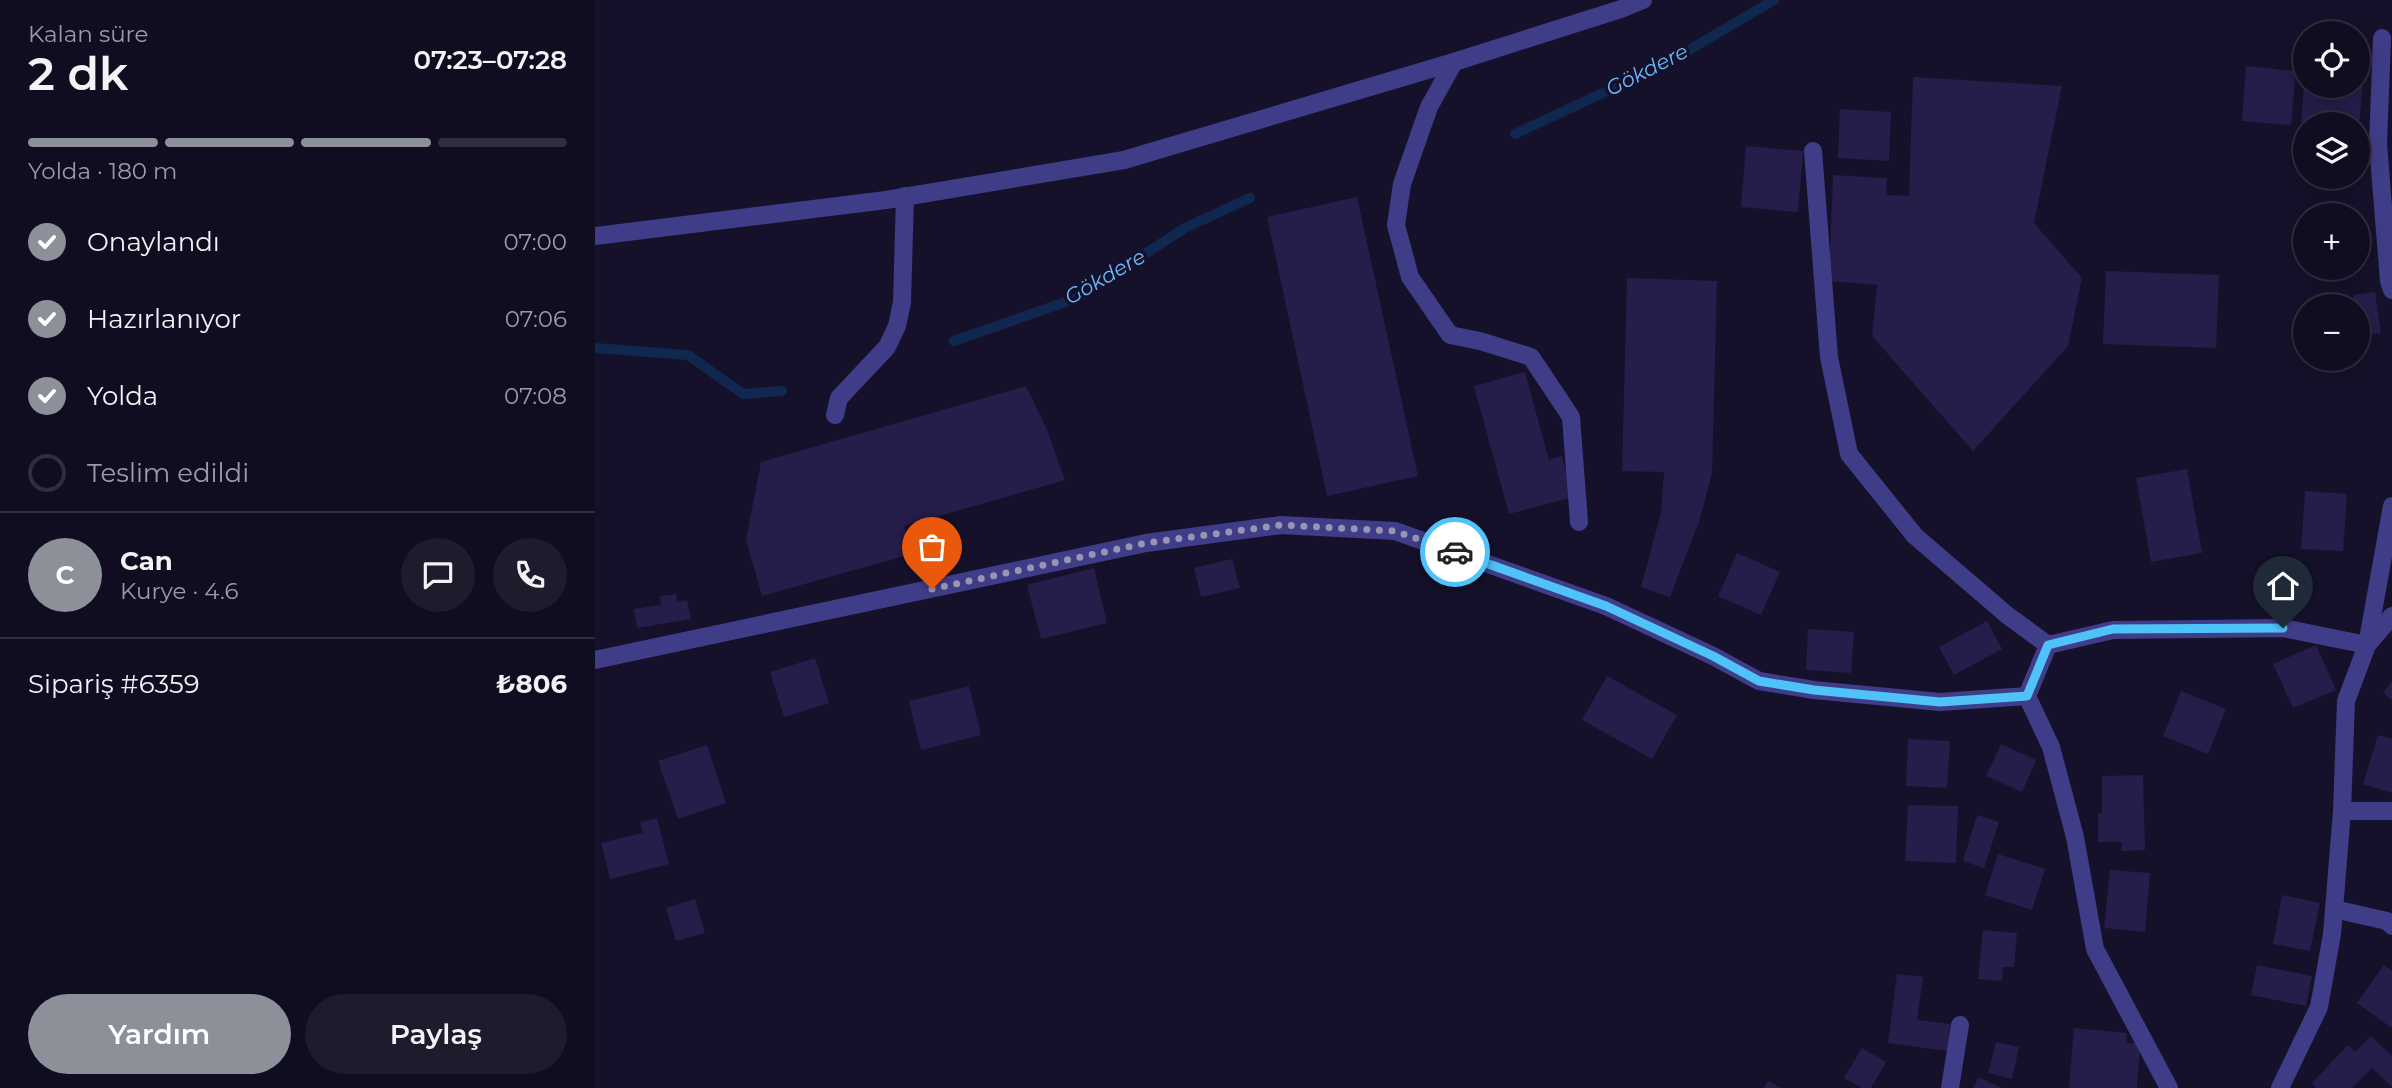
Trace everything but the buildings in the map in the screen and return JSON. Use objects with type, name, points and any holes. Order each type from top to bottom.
[{"type":"street","points":[[595,236],[905,197],[1124,160],[1454,62],[1643,0]]},
{"type":"street","points":[[2382,38],[2378,144],[2389,281],[2392,290]]},
{"type":"street","points":[[1454,62],[1429,107],[1402,184],[1396,225],[1410,277],[1450,335],[1531,357],[1571,416],[1579,522]]},
{"type":"street","points":[[1813,150],[1829,357],[1849,453],[1915,536],[2007,615],[2048,645]]},
{"type":"street","points":[[835,415],[839,398],[887,347],[897,326],[901,302],[905,197]]},
{"type":"street","points":[[2280,1088],[2319,1007],[2332,934],[2342,811],[2346,701],[2367,645],[2392,506]]},
{"type":"street","points":[[595,660],[1146,543],[1281,525],[1395,531],[1606,606],[1713,656],[1759,681],[1814,690],[1940,702],[2027,696]]},
{"type":"street","points":[[2367,645],[2392,616]]},
{"type":"street","points":[[2048,645],[2113,629],[2283,628],[2367,645]]},
{"type":"street","points":[[2048,645],[2027,696],[2051,747],[2075,837],[2095,950],[2169,1088]]},
{"type":"street","points":[[2342,811],[2392,811]]},
{"type":"street","points":[[2334,909],[2387,921],[2392,926]]},
{"type":"street","points":[[1950,1088],[1960,1026]]},
{"type":"waterway","name":"Gökdere","points":[[1515,134],[1667,63],[1774,0]]},
{"type":"waterway","name":"Gökdere","points":[[954,341],[1077,298],[1185,228],[1250,198]]},
{"type":"waterway","name":"Gökdere","points":[[595,348],[688,355],[743,394],[782,391]]},
{"type":"way so far","points":[[932,589],[1146,543],[1281,525],[1395,531],[1455,552]]},
{"type":"route","points":[[1455,552],[1606,606],[1713,656],[1759,681],[1814,690],[1940,702],[2027,696],[2048,645],[2113,629],[2283,628]]}]
